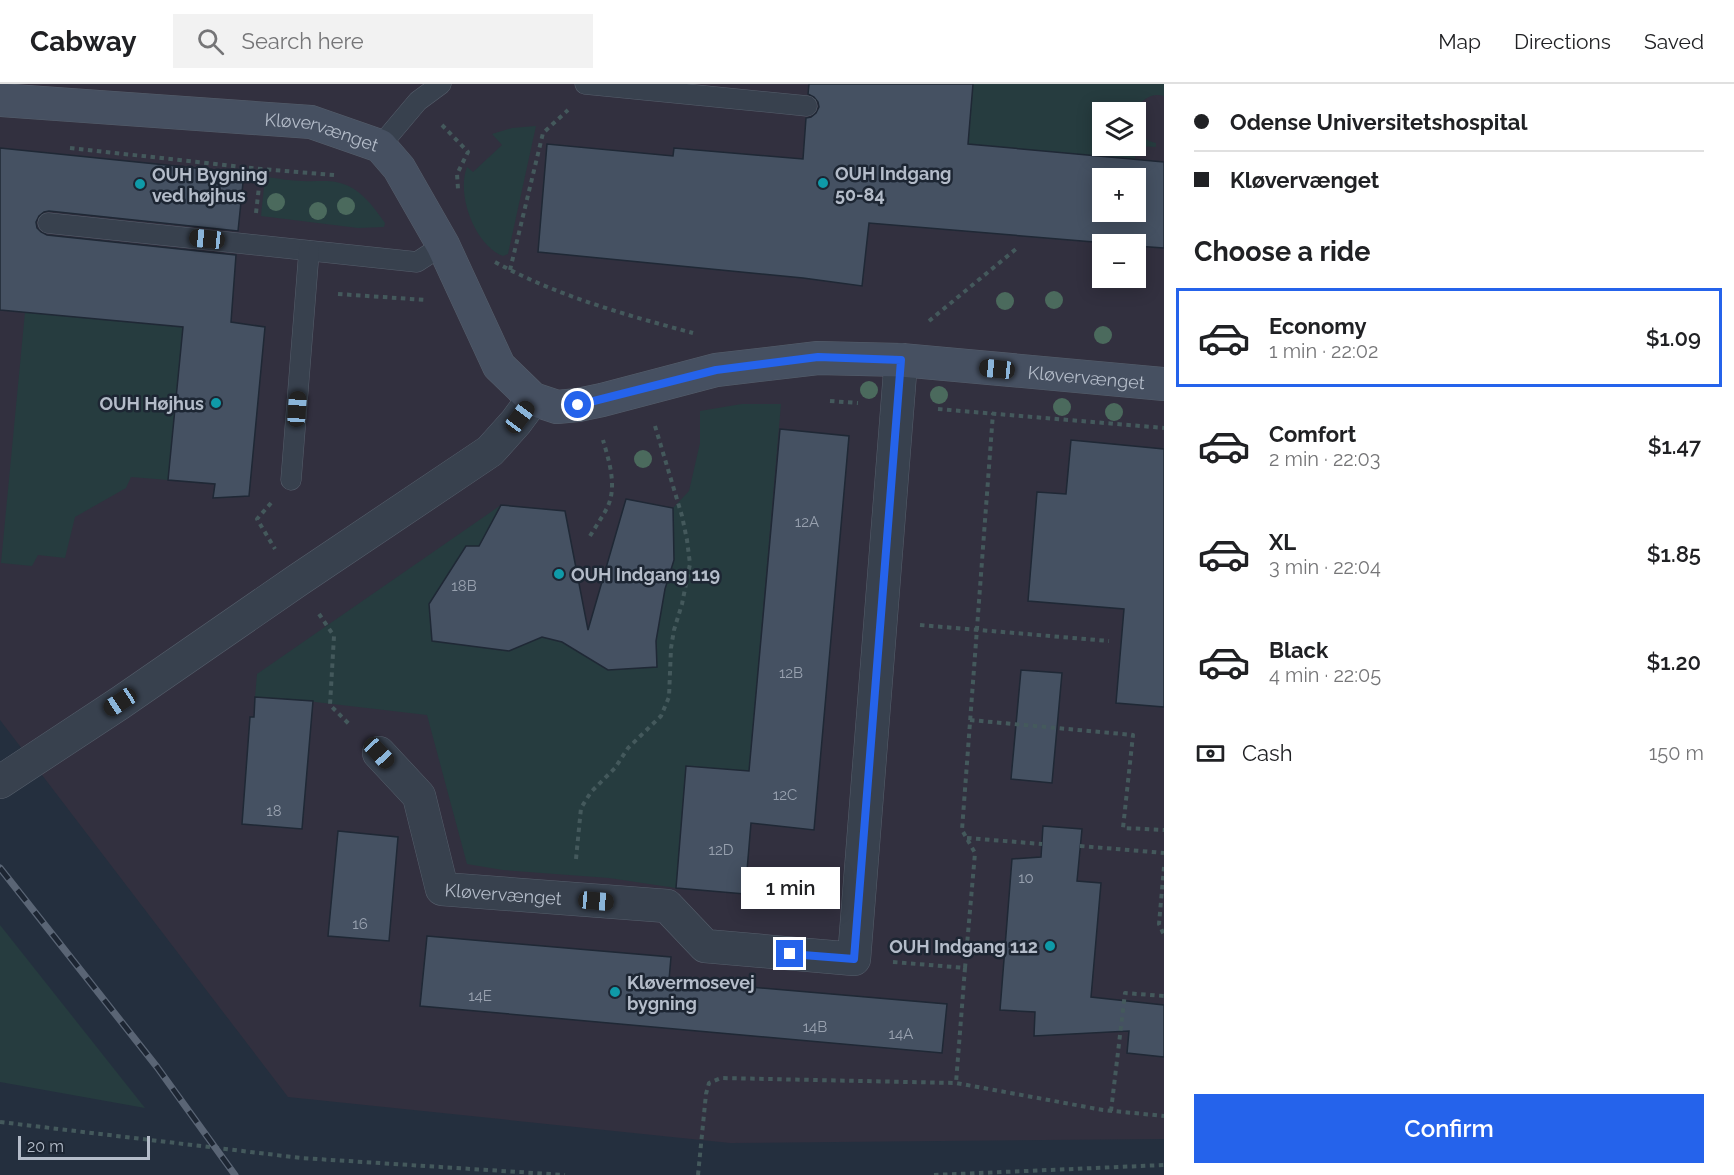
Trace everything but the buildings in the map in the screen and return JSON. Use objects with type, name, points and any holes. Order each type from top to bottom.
[{"type":"street","name":"Kløvervænget","points":[[0,100],[312,122],[380,146],[399,168],[430,254],[499,366],[533,399],[557,407],[578,405],[716,370],[818,357],[901,360],[1164,384]]},
{"type":"street","points":[[854,959],[901,360]]},
{"type":"street","points":[[0,782],[490,451],[533,399]]},
{"type":"street","name":"Kløvervænget","points":[[379,753],[419,796],[442,889],[667,906],[705,946],[854,959]]},
{"type":"lane","points":[[380,146],[418,101],[441,84]]},
{"type":"lane","points":[[591,85],[807,106]]},
{"type":"lane","points":[[48,224],[309,251],[430,254]]},
{"type":"lane","points":[[291,480],[309,251]]},
{"type":"path","points":[[510,270],[543,133],[591,85]]},
{"type":"path","points":[[418,101],[468,152],[458,174],[458,192]]},
{"type":"path","points":[[59,147],[339,175]]},
{"type":"path","points":[[253,244],[261,169]]},
{"type":"path","points":[[923,326],[1016,249]]},
{"type":"path","points":[[306,292],[436,301],[430,254]]},
{"type":"path","points":[[491,260],[554,289],[611,311],[696,334]]},
{"type":"path","points":[[956,1083],[975,853],[962,830],[997,369]]},
{"type":"path","points":[[827,401],[1164,428]]},
{"type":"path","points":[[572,899],[581,808],[591,792],[615,768],[628,748],[661,716],[669,697],[671,648],[690,564],[682,516],[652,416]]},
{"type":"path","points":[[591,536],[609,505],[613,483],[601,431]]},
{"type":"path","points":[[262,528],[278,555]]},
{"type":"path","points":[[314,607],[334,636],[330,705]]},
{"type":"path","points":[[880,622],[1109,641]]},
{"type":"path","points":[[970,720],[1133,735],[1123,828],[1164,830]]},
{"type":"path","points":[[967,838],[1042,844]]},
{"type":"path","points":[[1080,846],[1164,853]]},
{"type":"path","points":[[1164,867],[1159,924],[1164,935]]},
{"type":"path","points":[[854,959],[964,968]]},
{"type":"path","points":[[1111,1111],[1125,993],[1164,996]]},
{"type":"path","points":[[698,1175],[706,1094],[709,1083],[722,1078],[956,1083],[1111,1111],[1164,1116]]},
{"type":"path","points":[[0,1122],[302,1158],[565,1175]]},
{"type":"path","points":[[934,1175],[1164,1165]]},
{"type":"shaded area","points":[[0,84],[1164,84],[1164,1139],[730,1143],[288,1097],[0,720]]},
{"type":"green space","points":[[973,84],[1164,84],[1164,96],[1155,95],[1142,102],[1092,102],[1092,155],[958,144],[973,93]]},
{"type":"green space","points":[[536,126],[508,254],[503,256],[484,241],[470,218],[466,205],[464,178],[467,167],[473,172],[502,145],[492,134],[512,128]]},
{"type":"green space","points":[[1146,139],[1156,143],[1156,147],[1146,146]]},
{"type":"green space","points":[[1100,156],[1135,156],[1135,159]]},
{"type":"green space","points":[[265,177],[298,181],[332,181],[344,184],[358,192],[370,204],[385,223],[384,227],[358,228],[261,216]]},
{"type":"green space","points":[[25,312],[183,327],[168,480],[131,477],[126,488],[75,517],[65,558],[38,555],[32,566],[1,563]]},
{"type":"green space","points":[[742,404],[781,404],[749,771],[686,766],[676,888],[609,878],[503,870],[467,864],[427,715],[255,697],[257,674],[501,505],[479,547],[466,547],[429,604],[433,641],[542,637],[562,642],[608,670],[657,667],[656,641],[665,589],[674,560],[673,508],[689,491],[700,443],[700,411]]},
{"type":"green space","points":[[0,925],[145,1108],[0,1082]]},
{"type":"railway","points":[[0,868],[157,1067],[235,1175]]},
{"type":"place","name":"OUH Indgang 50-84","points":[[823,183]]},
{"type":"place","name":"OUH Bygning ved højhus","points":[[140,184]]},
{"type":"place","name":"OUH Højhus","points":[[216,403]]},
{"type":"place","name":"OUH Indgang 119","points":[[559,574]]},
{"type":"place","name":"OUH Indgang 112","points":[[1050,946]]},
{"type":"place","name":"Kløvermosevej bygning","points":[[615,992]]},
{"type":"route","points":[[578,405],[716,370],[818,357],[901,360],[854,959],[790,954]]}]
